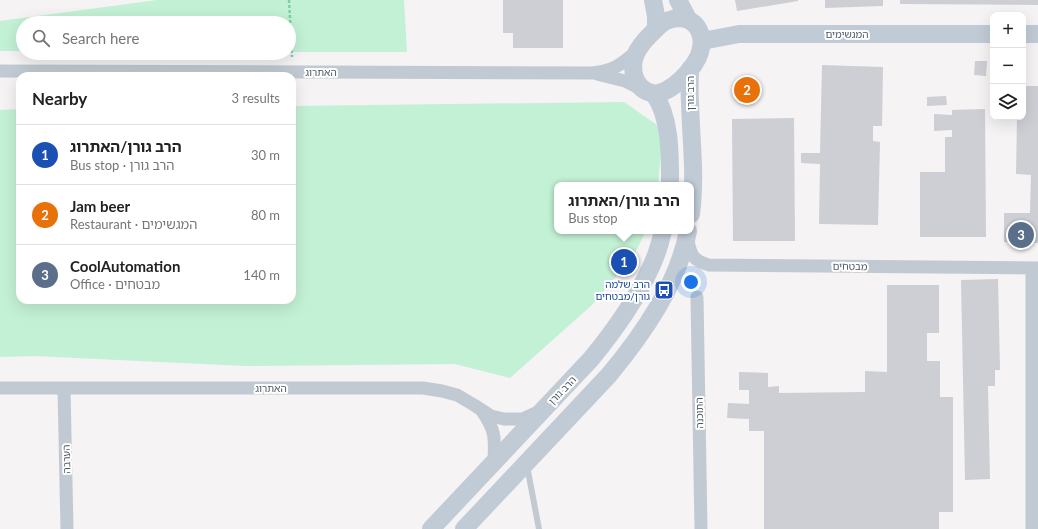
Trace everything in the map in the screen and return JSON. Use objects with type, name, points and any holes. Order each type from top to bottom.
[{"type":"street","points":[[653,0],[656,16],[656,29]]},
{"type":"street","points":[[648,92],[662,93],[671,88],[683,78],[700,52],[702,41],[698,27],[688,19],[678,0]]},
{"type":"street","points":[[670,182],[667,126],[664,114],[658,99],[636,82],[633,72],[633,60],[639,47],[666,21],[681,18],[688,19]]},
{"type":"street","name":"המגשימים","points":[[702,41],[739,34],[990,34]]},
{"type":"street","points":[[1026,34],[1038,34]]},
{"type":"street","name":"האתרוג","points":[[296,72],[594,73],[621,66],[637,51]]},
{"type":"street","name":"הרב גורן","points":[[690,69],[693,182]]},
{"type":"street","name":"האתרוג","points":[[0,71],[292,72]]},
{"type":"street","name":"האתרוג","points":[[594,73],[625,81],[648,92]]},
{"type":"street","name":"הרב גורן","points":[[431,529],[591,360],[625,316],[650,269],[663,234]]},
{"type":"street","points":[[464,529],[609,375],[645,328],[672,279],[688,234]]},
{"type":"street","name":"מבטחים","points":[[688,234],[690,251],[693,257],[698,262],[709,265],[1035,268]]},
{"type":"street","points":[[1032,529],[1035,510],[1035,268]]},
{"type":"street","name":"התוכנה","points":[[697,297],[701,529]]},
{"type":"street","name":"האתרוג","points":[[0,388],[423,388],[442,391],[457,396],[481,409],[490,416],[504,419],[523,419],[544,409]]},
{"type":"street","name":"הערבה","points":[[64,389],[67,529]]},
{"type":"street","points":[[481,409],[494,432],[494,462]]},
{"type":"lane","points":[[527,462],[539,529]]},
{"type":"path","points":[[289,0],[290,16]]},
{"type":"path","points":[[292,60],[292,72]]},
{"type":"green space","points":[[157,0],[404,0],[407,52],[296,52],[296,16],[37,16]]},
{"type":"green space","points":[[16,19],[16,51],[0,51],[0,21]]},
{"type":"green space","points":[[624,102],[663,129],[658,182],[554,182],[554,234],[644,234],[634,255],[592,305],[510,378],[455,364],[245,366],[34,356],[0,357],[0,110],[16,109],[16,304],[296,304],[296,106]]},
{"type":"building","points":[[503,0],[563,0],[563,48],[513,48],[513,33],[503,33]]},
{"type":"building","points":[[735,0],[798,0],[798,1],[737,11]]},
{"type":"building","points":[[825,0],[883,0],[883,6],[825,8]]},
{"type":"building","points":[[900,0],[1038,0],[1038,5],[900,4]]},
{"type":"building","points":[[975,61],[987,61],[986,76],[974,75]]},
{"type":"building","points":[[822,65],[883,67],[882,126],[873,126],[873,141],[880,142],[878,225],[819,224],[820,164],[801,163],[801,153],[820,153]]},
{"type":"building","points":[[1026,86],[1038,86],[1038,243],[1004,242],[1004,213],[1030,213],[1031,175],[1016,174],[1017,120],[1026,120]]},
{"type":"building","points":[[946,96],[947,105],[927,106],[927,97]]},
{"type":"building","points":[[985,109],[986,237],[920,237],[920,172],[945,172],[945,137],[952,137],[952,130],[934,131],[934,114],[952,115],[952,110]]},
{"type":"building","points":[[794,118],[795,241],[733,241],[732,119]]},
{"type":"building","points":[[998,279],[1000,370],[995,370],[995,386],[988,386],[990,479],[965,480],[961,280]]},
{"type":"building","points":[[887,285],[939,285],[939,333],[927,333],[927,361],[940,361],[940,397],[953,397],[953,512],[939,512],[939,529],[764,529],[764,431],[749,431],[749,419],[727,418],[728,403],[749,404],[749,390],[739,390],[739,372],[768,373],[768,387],[779,386],[779,393],[865,392],[865,371],[887,372]]},
{"type":"place","name":"Jam beer","points":[[747,90]]},
{"type":"place","name":"CoolAutomation","points":[[1021,235]]},
{"type":"place","name":"הרב גורן/האתרוג","points":[[624,262]]},
{"type":"place","name":"הרב שלמה גורן/מבטחים","points":[[664,290]]}]
